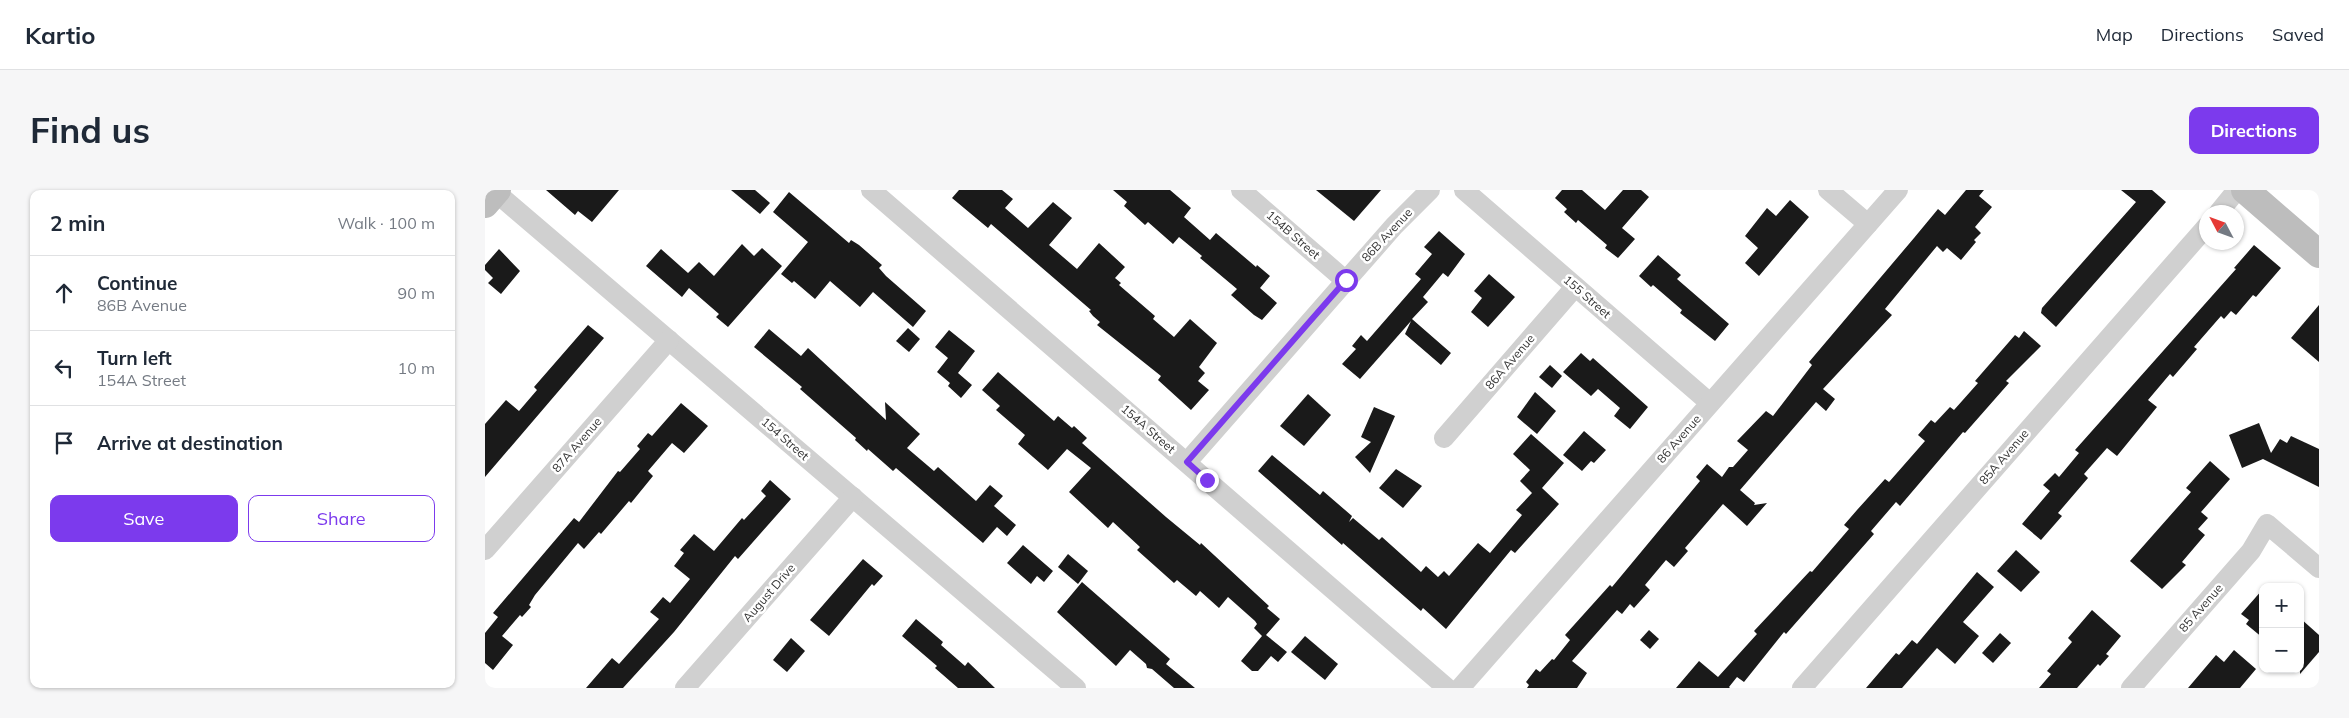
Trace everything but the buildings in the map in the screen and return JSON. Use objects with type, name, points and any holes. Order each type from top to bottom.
[{"type":"street","name":"154A Street","points":[[871,190],[1447,688]]},
{"type":"street","name":"154B Street","points":[[1241,190],[1346,280]]},
{"type":"street","name":"86B Avenue","points":[[1187,462],[1346,280],[1430,190]]},
{"type":"street","name":"155 Street","points":[[1463,190],[1711,403]]},
{"type":"street","points":[[1827,190],[1868,224]]},
{"type":"street","name":"86 Avenue","points":[[1460,688],[1898,190]]},
{"type":"street","points":[[2225,205],[2237,190]]},
{"type":"street","points":[[2245,190],[2319,254]]},
{"type":"street","name":"154 Street","points":[[493,194],[669,340],[1076,688]]},
{"type":"street","name":"85A Avenue","points":[[1803,688],[2199,235]]},
{"type":"street","name":"86A Avenue","points":[[1444,438],[1575,287]]},
{"type":"street","name":"87A Avenue","points":[[485,550],[669,340]]},
{"type":"street","name":"August Drive","points":[[685,688],[853,497]]},
{"type":"street","name":"85 Avenue","points":[[2131,688],[2251,551],[2267,524],[2319,568]]},
{"type":"route","points":[[1207,480],[1187,462],[1346,280]]}]
